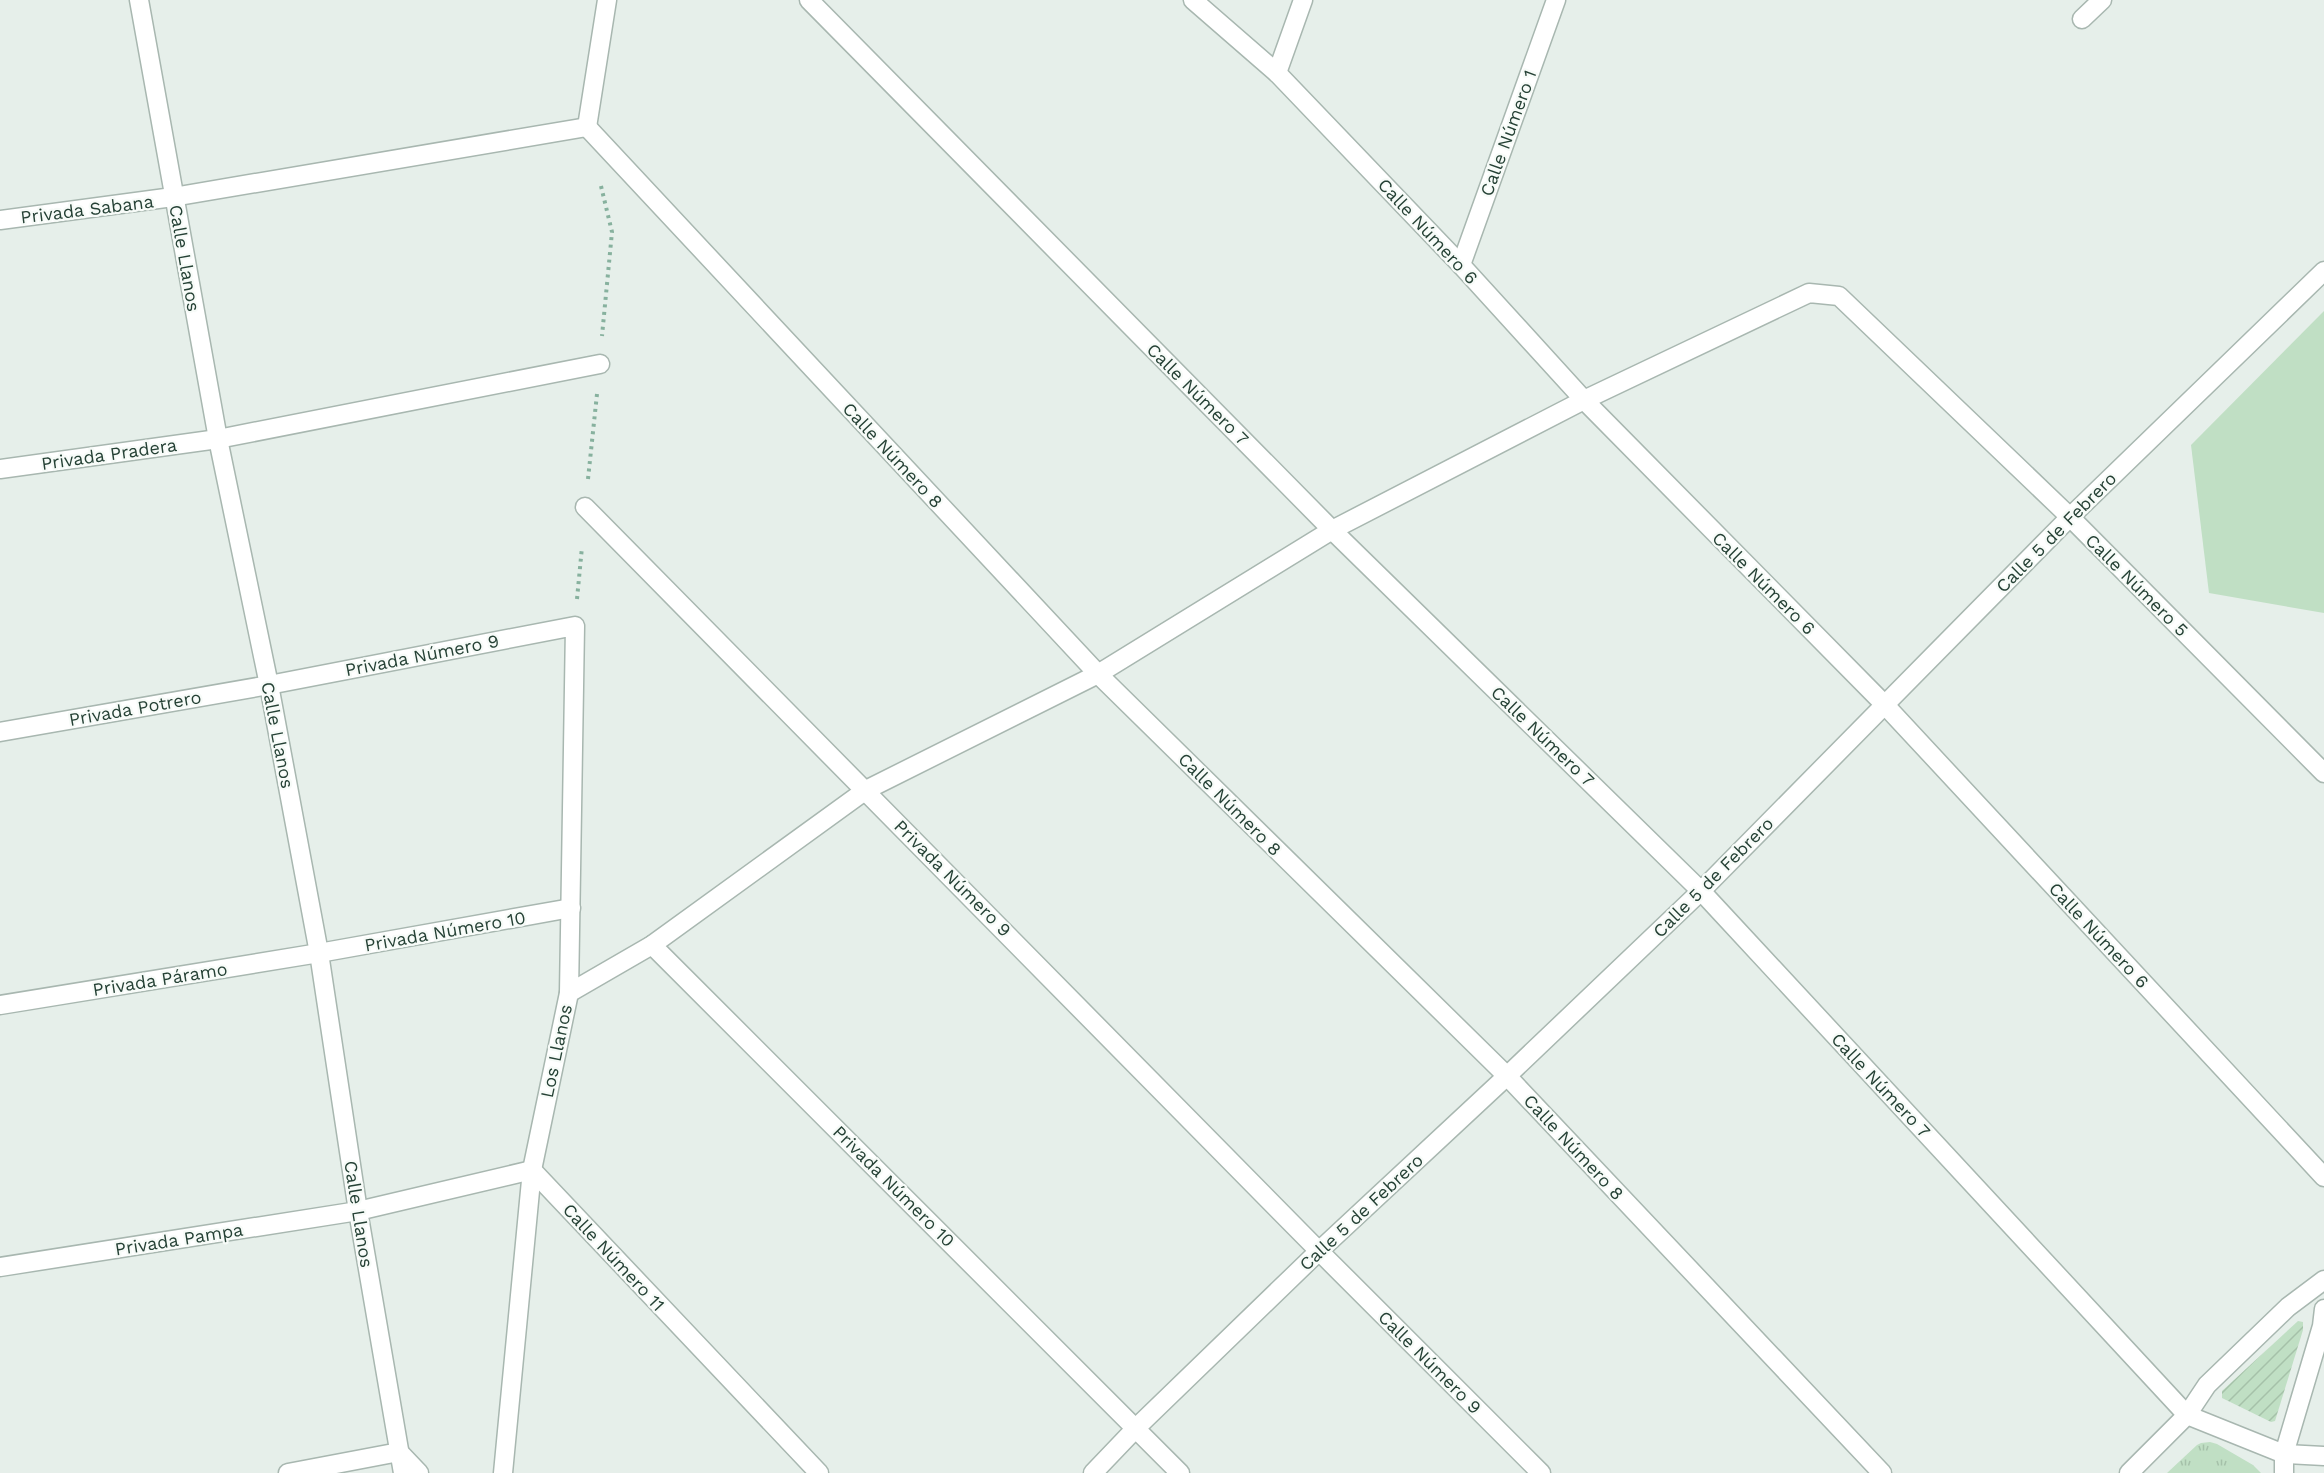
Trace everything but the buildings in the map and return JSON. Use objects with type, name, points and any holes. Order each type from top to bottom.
[{"type":"street","name":"Calle Llanos","points":[[139,0],[218,439],[269,685],[319,953],[358,1211],[403,1473]]},
{"type":"street","points":[[587,127],[607,0]]},
{"type":"street","name":"Calle Número 7","points":[[809,0],[1332,530],[1701,891],[2187,1414],[2284,1454],[2324,1456]]},
{"type":"street","name":"Calle Número 6","points":[[1193,0],[1277,73],[1461,265],[1584,400],[1884,704],[2324,1176]]},
{"type":"street","points":[[1277,73],[1303,0]]},
{"type":"street","name":"Calle Número 1","points":[[1461,265],[1556,0]]},
{"type":"street","points":[[2082,19],[2102,0]]},
{"type":"street","name":"Privada Sabana","points":[[0,220],[173,197],[587,127]]},
{"type":"street","name":"Calle Número 8","points":[[587,127],[1098,674],[1507,1076],[1882,1473]]},
{"type":"street","name":"Calle 5 de Febrero","points":[[1093,1473],[1136,1428],[1319,1251],[1701,891],[2070,517],[2324,271]]},
{"type":"street","name":"Calle Número 5","points":[[1584,400],[1809,293],[1839,296],[2070,517],[2324,773]]},
{"type":"street","name":"Privada Pradera","points":[[0,469],[218,439],[600,364]]},
{"type":"street","points":[[568,993],[652,945],[866,790],[1098,674],[1332,530],[1584,400]]},
{"type":"street","name":"Privada Número 9","points":[[585,507],[1319,1251]]},
{"type":"street","name":"Privada Número 9","points":[[269,685],[575,626]]},
{"type":"street","name":"Los Llanos","points":[[503,1473],[532,1170],[568,993],[575,626]]},
{"type":"street","name":"Privada Potrero","points":[[0,732],[269,685]]},
{"type":"street","name":"Privada Número 10","points":[[319,953],[571,908]]},
{"type":"street","name":"Privada Número 10","points":[[652,945],[1180,1473]]},
{"type":"street","name":"Privada Páramo","points":[[0,1005],[319,953]]},
{"type":"street","points":[[358,1211],[532,1170]]},
{"type":"street","name":"Calle Número 11","points":[[532,1170],[819,1473]]},
{"type":"street","name":"Privada Pampa","points":[[0,1267],[358,1211]]},
{"type":"street","name":"Calle Número 9","points":[[1319,1251],[1541,1473]]},
{"type":"street","points":[[2129,1473],[2187,1414],[2207,1385],[2288,1307],[2324,1280]]},
{"type":"street","points":[[2284,1473],[2284,1454],[2322,1326],[2324,1309]]},
{"type":"street","points":[[288,1473],[399,1452],[419,1473]]},
{"type":"green space","points":[[2324,311],[2324,613],[2209,593],[2191,445]]},
{"type":"green space","points":[[2298,1321],[2303,1322],[2303,1330],[2275,1421],[2271,1422],[2222,1398],[2222,1391]]},
{"type":"green space","points":[[2210,1442],[2253,1465],[2261,1473],[2167,1473],[2197,1445]]}]
